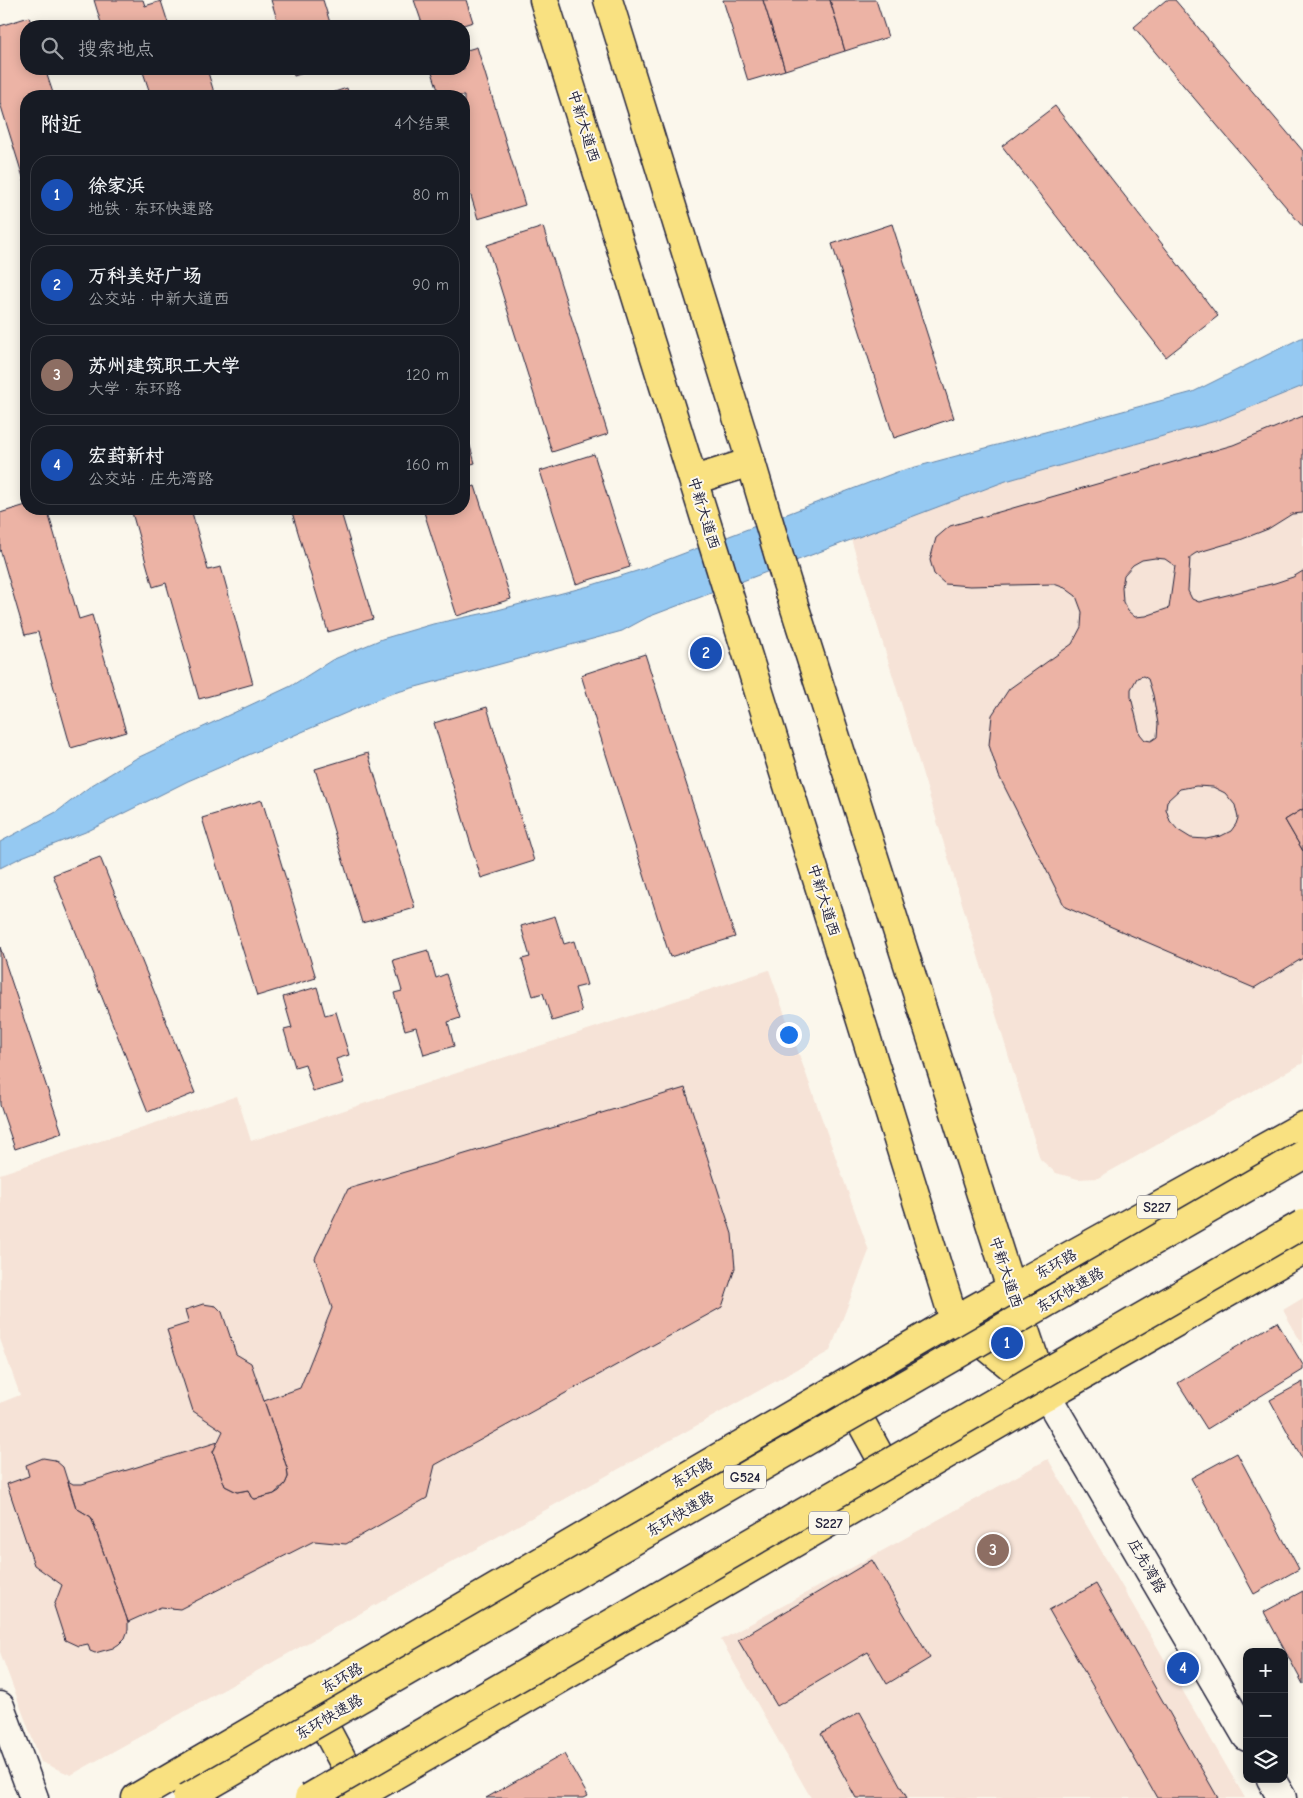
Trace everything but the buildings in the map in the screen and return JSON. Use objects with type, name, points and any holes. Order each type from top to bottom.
[{"type":"main road","name":"中新大道西","points":[[544,0],[954,1320]]},
{"type":"main road","name":"中新大道西","points":[[608,0],[752,462],[786,580],[1011,1289],[1047,1396]]},
{"type":"main road","points":[[694,480],[752,462]]},
{"type":"main road","name":"东环路","points":[[136,1798],[954,1320],[1303,1126]]},
{"type":"main road","name":"东环快速路","points":[[187,1798],[1303,1156]]},
{"type":"main road","points":[[309,1798],[1303,1224]]},
{"type":"main road","name":"S227","points":[[358,1796],[1047,1396],[1303,1250]]},
{"type":"main road","points":[[954,1320],[1047,1396]]},
{"type":"main road","points":[[841,1386],[895,1484]]},
{"type":"main road","points":[[309,1698],[358,1796]]},
{"type":"street","name":"庄先湾路","points":[[1047,1396],[1243,1730]]},
{"type":"street","points":[[0,1706],[34,1798]]},
{"type":"street","points":[[1273,1783],[1282,1798]]},
{"type":"shaded area","points":[[1303,386],[1303,1063],[1098,1178],[1078,1179],[1056,1173],[1040,1159],[851,539],[1006,481],[1219,420]]},
{"type":"shaded area","points":[[769,970],[869,1251],[830,1351],[71,1775],[41,1762],[0,1652],[0,1403],[20,1395],[0,1339],[0,1174],[237,1096],[251,1141]]},
{"type":"shaded area","points":[[1303,1298],[1303,1346],[1283,1310]]},
{"type":"shaded area","points":[[1048,1459],[1245,1798],[811,1798],[721,1640]]},
{"type":"water","points":[[1303,337],[1303,386],[1219,420],[1006,481],[648,617],[622,631],[390,694],[188,781],[88,831],[22,857],[0,868],[0,842],[58,811],[92,785],[135,759],[291,686],[332,660],[382,639],[433,624],[490,612],[589,586],[643,569],[897,472],[1193,392]]},
{"type":"place","name":"万科美好广场","points":[[706,653]]},
{"type":"place","name":"徐家浜","points":[[1007,1343]]},
{"type":"place","name":"苏州建筑职工大学","points":[[993,1550]]},
{"type":"place","name":"宏葑新村","points":[[1183,1668]]}]
